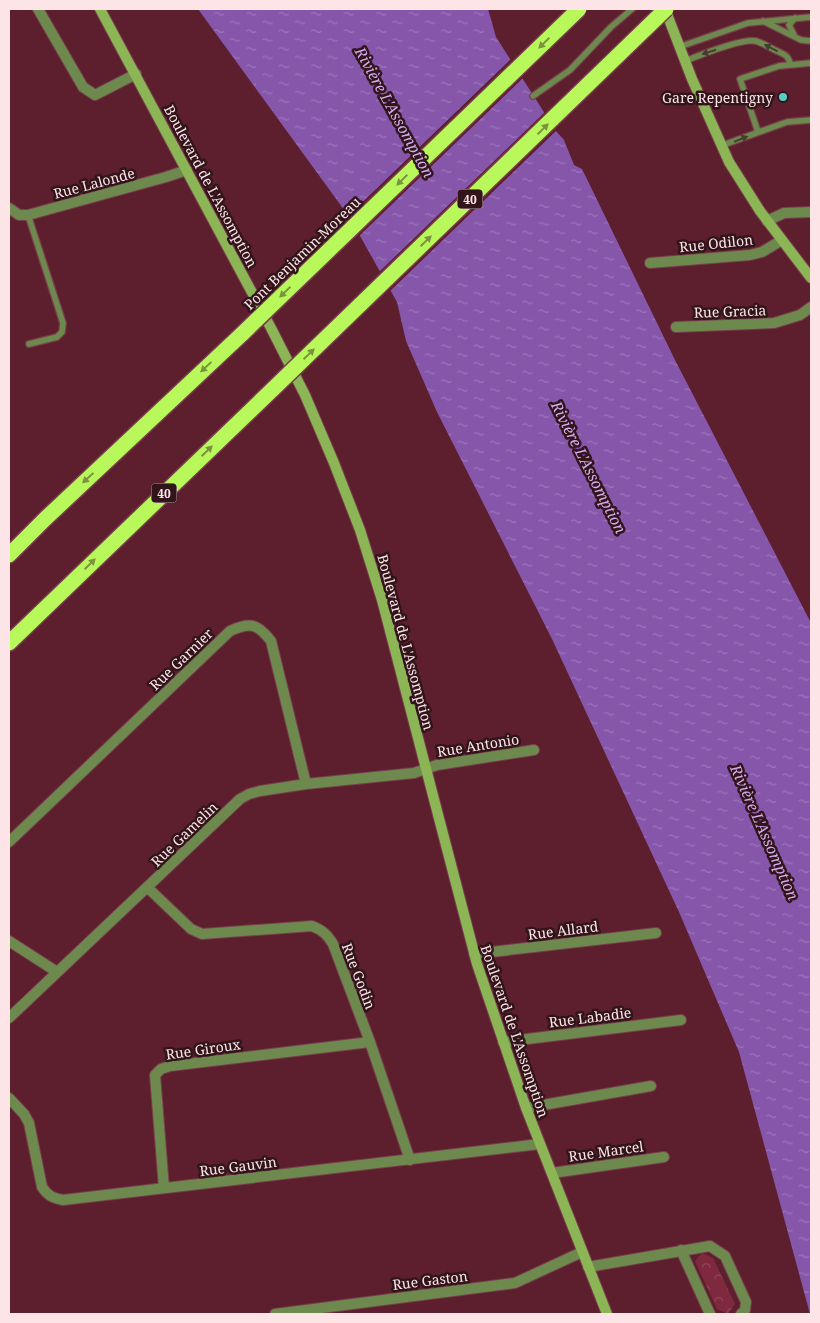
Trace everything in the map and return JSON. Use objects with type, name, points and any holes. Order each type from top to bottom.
[{"type":"highway","name":"Pont Benjamin-Moreau","points":[[45,519],[242,334],[579,9]]},
{"type":"highway","name":"40","points":[[9,644],[665,9]]},
{"type":"highway","points":[[9,550],[45,519]]},
{"type":"highway","points":[[9,555],[45,519]]},
{"type":"street","points":[[38,9],[83,87],[95,95],[136,74]]},
{"type":"street","name":"Boulevard de L'Assomption","points":[[100,9],[285,355],[305,395],[334,463],[360,530],[382,600],[474,954],[526,1108],[607,1314]]},
{"type":"street","points":[[665,9],[684,61],[732,167],[767,221],[811,278]]},
{"type":"street","name":"Rue Lalonde","points":[[28,215],[166,178],[187,170]]},
{"type":"street","points":[[9,208],[19,215],[28,215]]},
{"type":"street","points":[[767,221],[784,213],[811,212]]},
{"type":"street","name":"Rue Odilon","points":[[650,263],[750,255],[762,252],[782,240]]},
{"type":"street","name":"Rue Gracia","points":[[676,326],[774,323],[800,316],[811,307]]},
{"type":"street","name":"Rue Garnier","points":[[9,842],[230,631],[243,625],[256,626],[263,630],[270,641],[306,784]]},
{"type":"street","name":"Rue Antonio","points":[[426,768],[534,750]]},
{"type":"street","name":"Rue Gamelin","points":[[9,1018],[240,799],[249,794],[306,784],[414,773],[426,768]]},
{"type":"street","name":"Rue Godin","points":[[148,888],[191,929],[202,934],[312,926],[322,930],[333,944],[370,1042],[410,1160]]},
{"type":"street","name":"Rue Allard","points":[[474,954],[656,933]]},
{"type":"street","points":[[9,941],[57,972]]},
{"type":"street","name":"Rue Labadie","points":[[503,1042],[681,1020]]},
{"type":"street","name":"Rue Giroux","points":[[164,1188],[154,1075],[161,1068],[370,1042]]},
{"type":"street","points":[[526,1108],[651,1086]]},
{"type":"street","name":"Rue Gauvin","points":[[9,1098],[24,1114],[29,1123],[42,1187],[46,1194],[63,1200],[540,1144]]},
{"type":"street","name":"Rue Marcel","points":[[552,1173],[664,1157]]},
{"type":"street","points":[[588,1267],[710,1246],[725,1256],[746,1302],[745,1310],[742,1314]]},
{"type":"street","points":[[681,1250],[710,1314]]},
{"type":"street","name":"Rue Gaston","points":[[275,1314],[516,1283],[582,1252]]},
{"type":"lane","points":[[533,96],[570,70],[632,9]]},
{"type":"lane","points":[[679,47],[748,23],[811,17]]},
{"type":"lane","points":[[795,18],[790,22],[789,28],[797,38]]},
{"type":"lane","points":[[763,21],[797,38],[811,42]]},
{"type":"lane","points":[[684,61],[751,40],[762,43],[786,55],[790,64]]},
{"type":"lane","points":[[758,132],[740,79],[779,66],[811,63]]},
{"type":"lane","points":[[723,146],[787,122],[811,120]]},
{"type":"lane","points":[[28,215],[62,323],[62,332],[57,336],[29,344]]},
{"type":"green space","points":[[702,1253],[713,1258],[735,1304],[728,1314],[717,1309],[695,1261]]},
{"type":"water","name":"Rivière L'Assomption","points":[[198,9],[488,9],[496,37],[556,131],[564,140],[574,165],[582,169],[675,360],[811,623],[811,1314],[739,1052],[679,912],[552,639],[437,412],[406,341],[397,302],[350,218]]},
{"type":"pier","points":[[512,58],[524,77],[358,237],[347,217]]},
{"type":"pier","points":[[546,111],[558,129],[388,293],[378,273]]},
{"type":"place","name":"Gare Repentigny","points":[[783,97]]}]
